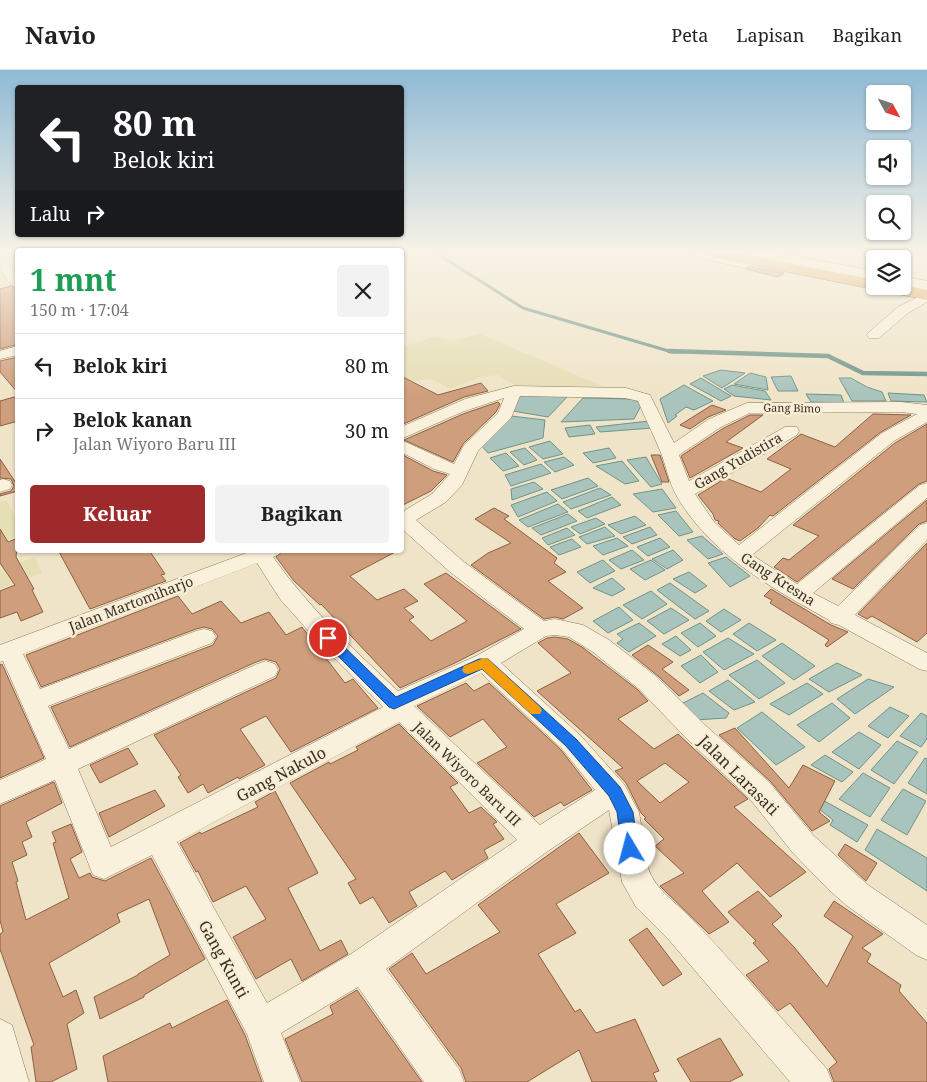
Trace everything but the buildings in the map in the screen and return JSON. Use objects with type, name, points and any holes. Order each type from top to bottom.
[{"type":"street","points":[[874,335],[916,300]]},
{"type":"street","points":[[0,355],[15,351]]},
{"type":"street","points":[[404,433],[471,402],[498,393],[514,391],[505,416],[470,448],[456,481],[440,498],[404,519]]},
{"type":"street","name":"Gang Kresna","points":[[514,391],[640,396],[670,453],[684,492],[707,526],[739,555],[798,594],[839,618],[927,663]]},
{"type":"street","name":"Gang Bimo","points":[[670,453],[715,423],[747,408],[901,407],[927,410]]},
{"type":"street","points":[[739,555],[888,437],[927,415]]},
{"type":"street","name":"Gang Yudistira","points":[[684,492],[791,431]]},
{"type":"street","points":[[404,447],[440,465],[460,472]]},
{"type":"street","points":[[798,594],[927,489]]},
{"type":"street","points":[[404,521],[457,567],[540,630]]},
{"type":"street","points":[[839,618],[927,529]]},
{"type":"street","name":"Jalan Martomiharjo","points":[[5,652],[259,553]]},
{"type":"street","name":"Jalan Wiyoro Baru III","points":[[265,553],[288,594],[328,638],[538,842]]},
{"type":"street","name":"Jalan Larasati","points":[[540,630],[554,627],[575,630],[602,646],[648,683],[696,732],[759,790],[803,844],[839,879],[857,895],[927,944]]},
{"type":"street","name":"Gang Nakulo","points":[[62,764],[104,866],[161,838],[540,630]]},
{"type":"street","points":[[33,702],[204,637]]},
{"type":"street","points":[[5,652],[33,702],[62,764]]},
{"type":"street","points":[[484,662],[571,742],[614,792],[625,812],[632,868],[636,882],[693,943],[814,1082]]},
{"type":"street","points":[[0,793],[266,670]]},
{"type":"street","points":[[261,1026],[363,965],[538,842],[614,792]]},
{"type":"street","name":"Gang Kunti","points":[[161,838],[166,853],[261,1026],[282,1082]]},
{"type":"street","points":[[363,965],[446,1082]]},
{"type":"street","points":[[0,1037],[11,1082]]},
{"type":"shaded area","points":[[480,334],[604,387],[516,386],[498,375],[481,377],[449,389],[433,379],[404,382],[404,347],[435,336],[451,341]]},
{"type":"shaded area","points":[[6,500],[15,516],[15,537],[0,543],[0,502]]},
{"type":"shaded area","points":[[35,557],[42,573],[0,589],[0,570]]},
{"type":"water","points":[[721,370],[745,373],[722,388],[703,376]]},
{"type":"water","points":[[750,373],[766,377],[768,390],[734,384]]},
{"type":"water","points":[[791,376],[798,391],[778,391],[771,377]]},
{"type":"water","points":[[701,378],[731,396],[721,401],[690,384]]},
{"type":"water","points":[[839,378],[851,378],[867,387],[882,392],[886,401],[852,401]]},
{"type":"water","points":[[684,385],[713,401],[694,410],[686,407],[668,423],[660,399]]},
{"type":"water","points":[[732,385],[765,391],[771,400],[734,396],[724,389]]},
{"type":"water","points":[[521,393],[568,396],[548,417],[513,411]]},
{"type":"water","points":[[888,393],[924,395],[927,402],[891,401]]},
{"type":"water","points":[[806,394],[841,395],[844,403],[811,402]]},
{"type":"water","points":[[583,398],[634,399],[642,404],[634,419],[561,422]]},
{"type":"water","points":[[511,416],[545,420],[543,438],[488,453],[481,445]]},
{"type":"water","points":[[649,421],[653,428],[600,432],[596,427]]},
{"type":"water","points":[[590,425],[595,434],[569,437],[565,428]]},
{"type":"water","points":[[550,441],[563,454],[543,459],[529,447]]},
{"type":"water","points":[[525,448],[537,460],[524,465],[510,452]]},
{"type":"water","points":[[609,448],[616,458],[593,463],[583,453]]},
{"type":"water","points":[[506,453],[519,466],[503,471],[490,458]]},
{"type":"water","points":[[564,457],[574,465],[555,472],[544,462]]},
{"type":"water","points":[[646,457],[662,484],[651,487],[627,460]]},
{"type":"water","points":[[622,461],[639,481],[625,484],[596,466]]},
{"type":"water","points":[[541,464],[551,473],[511,486],[505,475]]},
{"type":"water","points":[[588,478],[598,486],[562,499],[551,490]]},
{"type":"water","points":[[534,482],[543,489],[512,500],[511,489]]},
{"type":"water","points":[[600,488],[611,495],[571,509],[563,502]]},
{"type":"water","points":[[662,489],[676,508],[653,512],[633,494]]},
{"type":"water","points":[[547,492],[557,501],[518,517],[511,505]]},
{"type":"water","points":[[612,497],[621,505],[587,518],[578,511]]},
{"type":"water","points":[[558,504],[568,512],[528,527],[519,520]]},
{"type":"water","points":[[676,511],[693,532],[679,536],[658,515]]},
{"type":"water","points":[[568,514],[577,521],[541,535],[532,528]]},
{"type":"water","points":[[635,516],[646,525],[621,534],[608,525]]},
{"type":"water","points":[[596,518],[605,524],[580,534],[571,527]]},
{"type":"water","points":[[605,527],[615,536],[587,544],[579,537]]},
{"type":"water","points":[[650,527],[657,535],[632,544],[623,537]]},
{"type":"water","points":[[567,528],[575,535],[548,545],[542,538]]},
{"type":"water","points":[[702,536],[723,554],[708,559],[687,540]]},
{"type":"water","points":[[617,538],[628,546],[603,555],[593,546]]},
{"type":"water","points":[[660,538],[670,547],[648,556],[637,547]]},
{"type":"water","points":[[572,539],[581,547],[559,555],[550,547]]},
{"type":"water","points":[[632,550],[644,560],[621,569],[609,560]]},
{"type":"water","points":[[673,550],[683,560],[667,569],[652,559]]},
{"type":"water","points":[[726,557],[750,576],[730,587],[708,563]]},
{"type":"water","points":[[603,560],[615,571],[590,583],[577,572]]},
{"type":"water","points":[[651,560],[665,570],[645,580],[630,569]]},
{"type":"water","points":[[689,572],[707,586],[695,593],[673,579]]},
{"type":"water","points":[[612,578],[625,589],[612,596],[593,588]]},
{"type":"water","points":[[670,583],[709,611],[695,619],[657,590]]},
{"type":"water","points":[[651,591],[667,604],[642,619],[623,605]]},
{"type":"water","points":[[619,607],[633,620],[608,633],[593,621]]},
{"type":"water","points":[[671,608],[689,620],[664,634],[647,621]]},
{"type":"water","points":[[724,609],[741,620],[721,632],[706,621]]},
{"type":"water","points":[[639,623],[656,636],[629,652],[617,643],[623,639],[617,634]]},
{"type":"water","points":[[700,623],[716,636],[698,647],[681,633]]},
{"type":"water","points":[[749,623],[776,640],[757,651],[733,634]]},
{"type":"water","points":[[676,636],[691,650],[680,656],[662,644]]},
{"type":"water","points":[[728,638],[754,654],[724,670],[703,652]]},
{"type":"water","points":[[782,643],[815,666],[794,680],[762,656]]},
{"type":"water","points":[[701,655],[718,672],[700,683],[681,666]]},
{"type":"water","points":[[757,660],[785,683],[759,699],[729,675]]},
{"type":"water","points":[[837,663],[862,675],[829,692],[809,679]]},
{"type":"water","points":[[868,679],[894,687],[855,714],[837,699]]},
{"type":"water","points":[[728,680],[755,702],[734,710],[709,691]]},
{"type":"water","points":[[807,683],[823,694],[789,715],[770,704]]},
{"type":"water","points":[[703,693],[729,713],[726,718],[695,720],[681,704]]},
{"type":"water","points":[[832,703],[850,718],[819,742],[797,725]]},
{"type":"water","points":[[890,707],[909,716],[888,738],[868,726]]},
{"type":"water","points":[[762,712],[805,747],[776,765],[737,728]]},
{"type":"water","points":[[921,713],[927,716],[927,739],[921,747],[900,736]]},
{"type":"water","points":[[859,732],[881,745],[859,769],[832,752]]},
{"type":"water","points":[[897,741],[918,752],[894,784],[871,770]]},
{"type":"water","points":[[825,755],[853,772],[842,782],[811,765]]},
{"type":"water","points":[[925,758],[927,759],[927,794],[908,783]]},
{"type":"water","points":[[863,773],[890,788],[870,817],[839,799]]},
{"type":"water","points":[[903,789],[926,801],[907,835],[881,820]]},
{"type":"water","points":[[819,798],[868,825],[857,842],[830,825],[833,820],[819,809]]},
{"type":"water","points":[[877,829],[927,858],[927,891],[865,850]]},
{"type":"waterway","points":[[511,300],[523,308],[672,352],[682,352]]},
{"type":"waterway","points":[[669,351],[828,356],[863,373],[927,374]]},
{"type":"slow traffic","points":[[468,670],[484,662],[536,710]]},
{"type":"route","points":[[328,638],[394,704],[484,662],[571,742],[614,792],[625,812],[630,849]]}]
